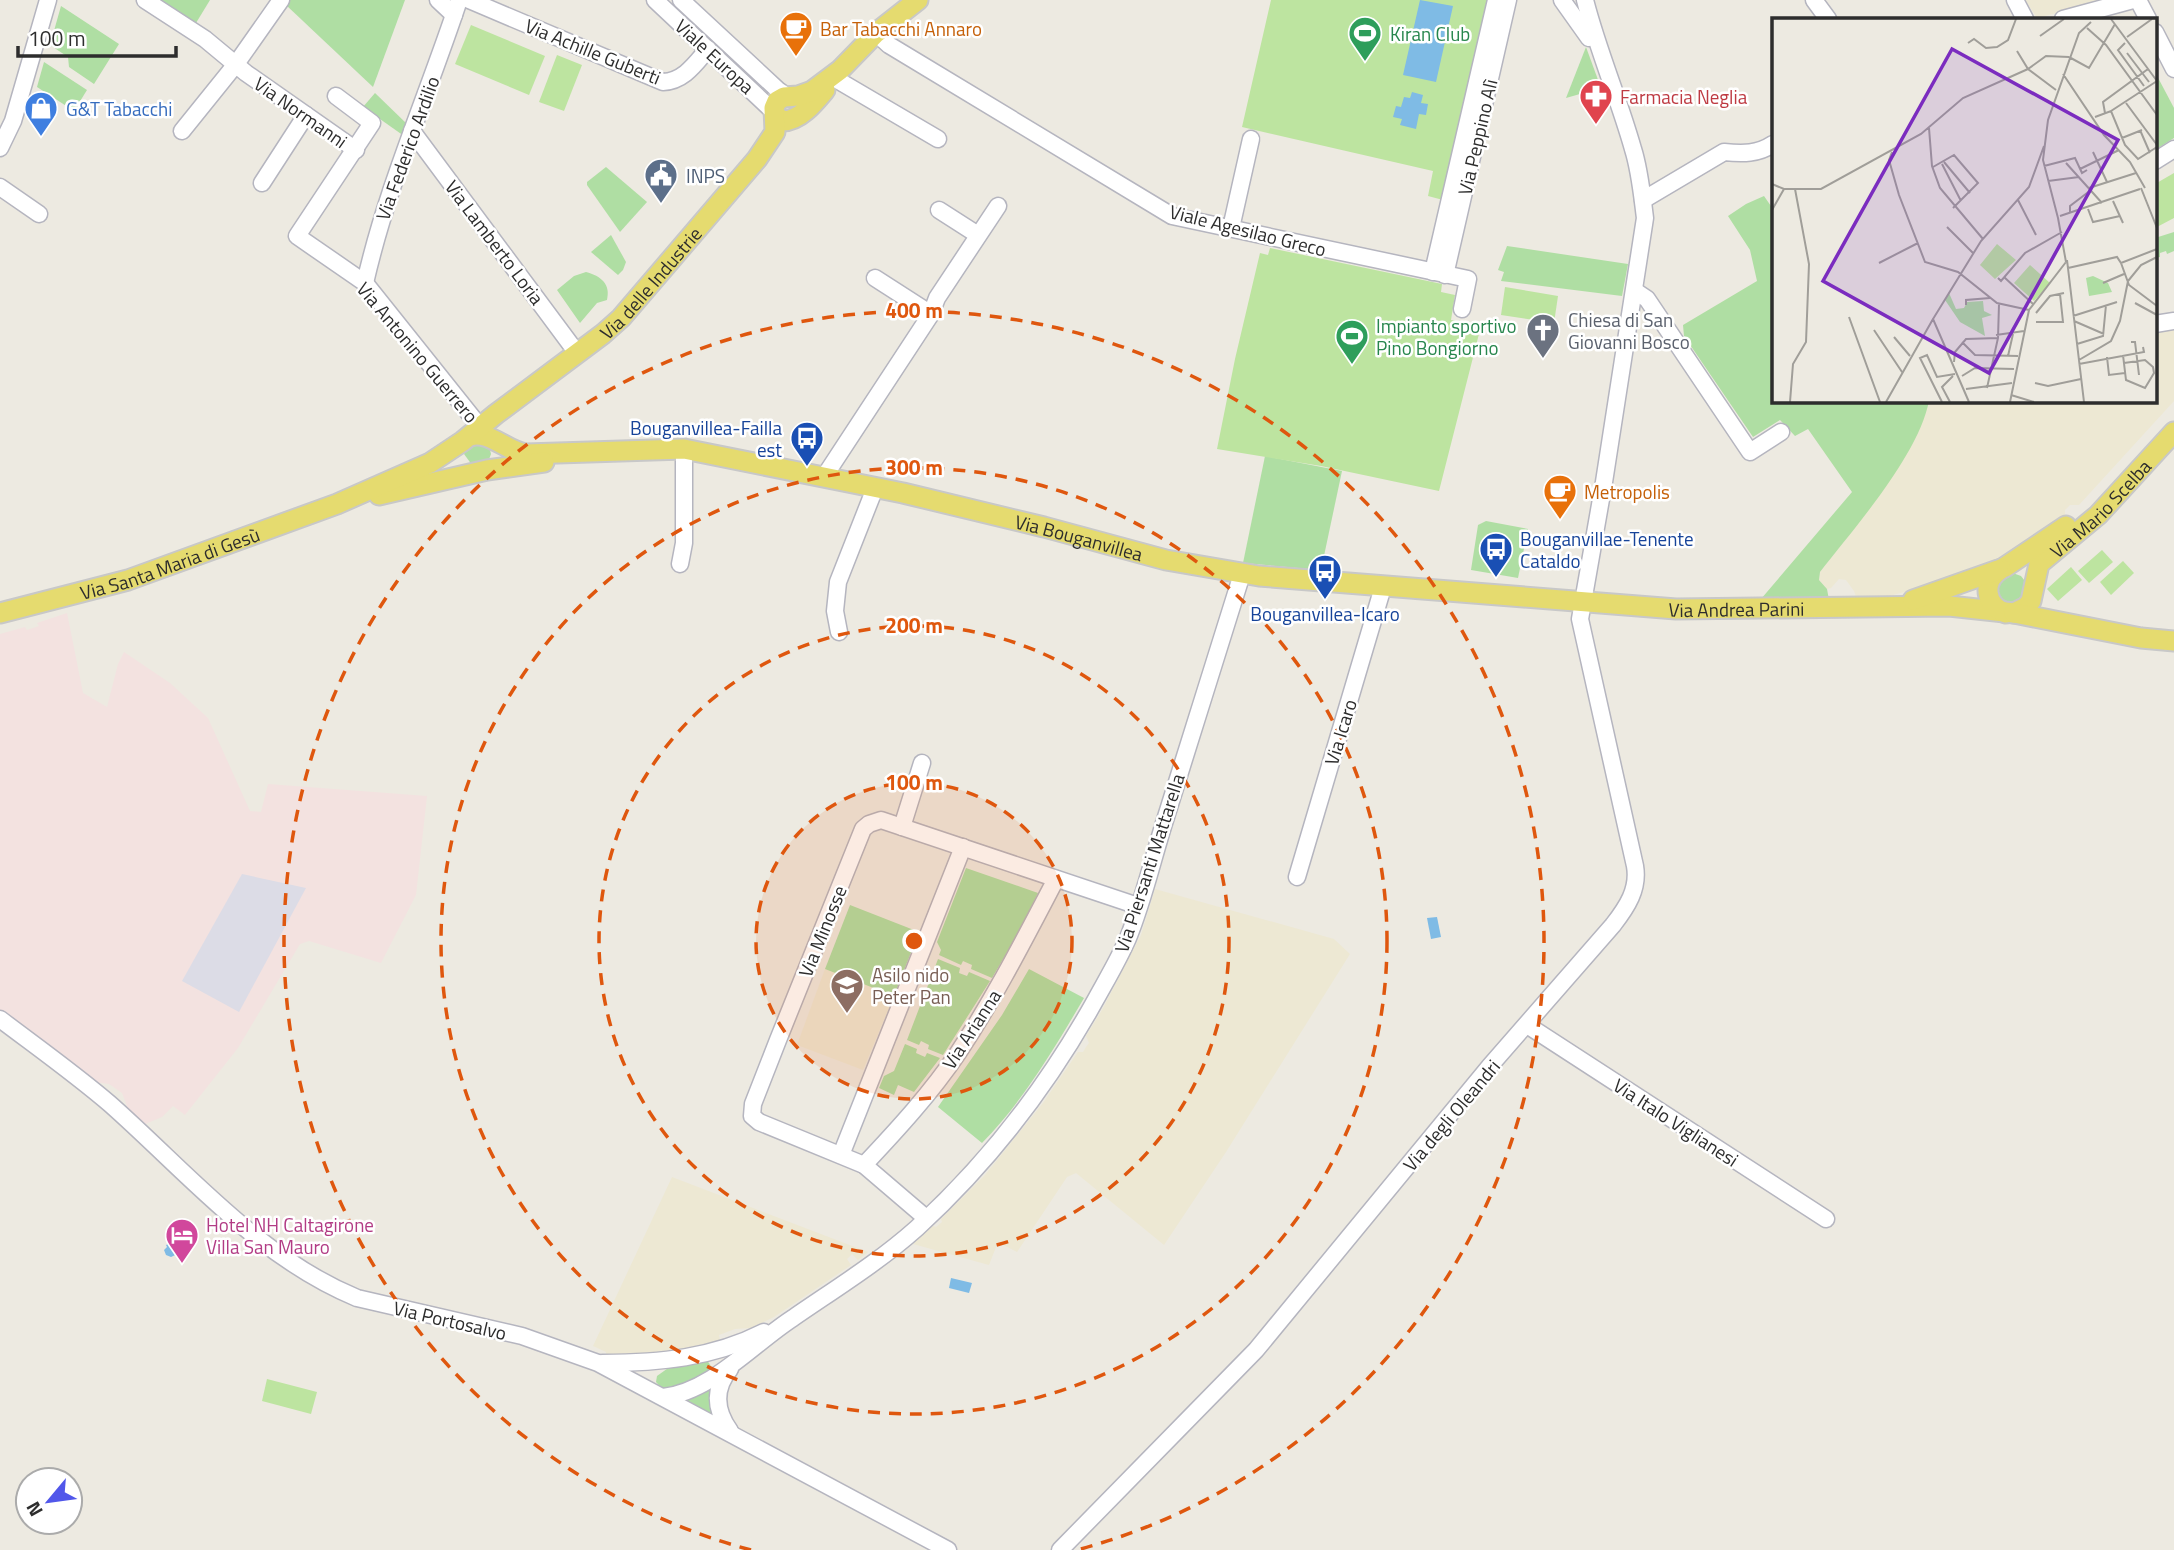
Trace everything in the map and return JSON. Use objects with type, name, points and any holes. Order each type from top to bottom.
[{"type":"main road","points":[[837,74],[812,91],[777,101],[784,116],[822,94],[876,33],[918,0]]},
{"type":"main road","name":"Via delle Industrie","points":[[337,504],[484,439],[530,390],[621,318],[757,159],[784,116]]},
{"type":"main road","name":"Via Mario Scelba","points":[[1891,606],[1919,599],[2001,569],[2075,520],[2174,415]]},
{"type":"main road","name":"Via Mario Scelba","points":[[2034,591],[2039,564],[2098,515],[2174,432]]},
{"type":"main road","points":[[484,439],[514,452],[526,454],[582,453]]},
{"type":"main road","points":[[484,439],[497,459],[483,471],[471,470],[461,461],[459,453],[484,439]]},
{"type":"main road","name":"Via Bouganvillea","points":[[582,453],[684,449],[876,488],[1044,527],[1166,560],[1242,574],[1581,602]]},
{"type":"main road","points":[[337,504],[483,471],[526,466],[582,453]]},
{"type":"main road","name":"Via Santa Maria di Gesù","points":[[0,613],[128,580],[337,504]]},
{"type":"main road","points":[[2034,591],[2026,607],[2010,613],[1994,606],[1988,594],[1989,581],[2001,569],[2020,569],[2027,573],[2034,591],[2049,611],[2057,615],[2174,632]]},
{"type":"main road","name":"Via Andrea Parini","points":[[1581,602],[1676,609],[1891,606]]},
{"type":"main road","points":[[1891,606],[1949,606],[2010,613],[2141,638],[2174,641]]},
{"type":"street","points":[[0,148],[13,121],[48,0]]},
{"type":"street","name":"Via Normanni","points":[[145,0],[205,39],[356,150]]},
{"type":"street","points":[[182,131],[236,64],[281,0]]},
{"type":"street","points":[[438,0],[457,8]]},
{"type":"street","name":"Via Achille Guberti","points":[[469,0],[663,82],[674,82],[683,76],[708,50]]},
{"type":"street","name":"Viale Europa","points":[[655,0],[784,116]]},
{"type":"street","name":"Viale Europa","points":[[681,0],[789,97]]},
{"type":"street","name":"Via Peppino Alì","points":[[1439,274],[1496,0]]},
{"type":"street","name":"Via Peppino Alì","points":[[1439,274],[1508,0]]},
{"type":"street","points":[[1562,0],[1600,54]]},
{"type":"street","points":[[1585,0],[1600,54]]},
{"type":"street","points":[[1814,0],[1827,18]]},
{"type":"street","points":[[2015,0],[2024,18]]},
{"type":"street","points":[[2067,18],[2133,0]]},
{"type":"street","points":[[2138,0],[2147,18]]},
{"type":"street","name":"Via Federico Ardilio","points":[[365,283],[375,239],[457,8]]},
{"type":"street","name":"Viale Agesilao Greco","points":[[876,33],[889,45],[1171,216],[1468,279],[1462,309]]},
{"type":"street","points":[[2156,34],[2174,69]]},
{"type":"street","name":"Via degli Oleandri","points":[[1060,1550],[1256,1350],[1626,908],[1636,879],[1580,619],[1645,218],[1633,149],[1600,54]]},
{"type":"street","points":[[837,74],[938,139]]},
{"type":"street","name":"Via Antonino Guerrero","points":[[336,96],[372,122],[297,236],[365,283],[484,439]]},
{"type":"street","points":[[262,184],[306,115]]},
{"type":"street","name":"Via Lamberto Loria","points":[[412,131],[578,353]]},
{"type":"street","points":[[1231,228],[1251,139]]},
{"type":"street","points":[[1643,200],[1724,152],[1761,152],[1772,145]]},
{"type":"street","points":[[2156,160],[2174,149]]},
{"type":"street","points":[[0,187],[39,214]]},
{"type":"street","points":[[824,477],[998,206]]},
{"type":"street","points":[[939,210],[978,235]]},
{"type":"street","points":[[875,278],[931,314]]},
{"type":"street","points":[[1635,291],[1647,299],[1750,452],[1781,432]]},
{"type":"street","points":[[2156,324],[2174,321]]},
{"type":"street","points":[[680,564],[684,544],[684,449]]},
{"type":"street","points":[[839,632],[835,611],[838,582],[876,488]]},
{"type":"street","name":"Via Piersanti Mattarella","points":[[788,1321],[863,1271],[918,1227],[986,1157],[1047,1081],[1128,938],[1242,574]]},
{"type":"street","name":"Via Icaro","points":[[1297,877],[1383,587]]},
{"type":"street","points":[[902,827],[922,763]]},
{"type":"street","name":"Via Minosse","points":[[926,1218],[864,1165],[759,1122],[752,1116],[752,1110],[863,829],[881,820],[1138,906]]},
{"type":"street","points":[[841,1155],[964,847]]},
{"type":"street","name":"Via Arianna","points":[[864,1165],[891,1136],[956,1055],[994,995],[1056,879]]},
{"type":"street","name":"Via Portosalvo","points":[[0,1019],[110,1104],[232,1219],[276,1253],[332,1288],[357,1298],[522,1336],[598,1363],[948,1550]]},
{"type":"street","name":"Via Italo Viglianesi","points":[[1527,1025],[1826,1219]]},
{"type":"street","points":[[668,1361],[652,1379],[659,1394],[683,1394],[738,1360],[788,1321]]},
{"type":"street","points":[[598,1363],[668,1361],[718,1351],[788,1321]]},
{"type":"street","points":[[731,1433],[720,1412],[718,1389],[723,1378],[738,1360]]},
{"type":"shaded area","points":[[2025,0],[2109,0],[2037,18]]},
{"type":"shaded area","points":[[2174,329],[2174,401],[2079,505],[2070,505],[2065,510],[2065,519],[1992,566],[1878,599],[1857,599],[1846,580],[1839,579],[1827,589],[1819,580],[1820,572],[1879,496],[1912,444],[1929,402],[2156,402],[2156,332]]},
{"type":"shaded area","points":[[67,613],[83,693],[107,707],[118,664],[124,652],[170,683],[208,718],[250,811],[261,812],[268,784],[427,796],[416,895],[381,963],[309,941],[300,944],[238,1048],[185,1115],[173,1106],[162,1117],[143,1125],[129,1111],[122,1093],[109,1084],[95,1082],[0,1011],[0,634],[25,627],[27,630],[39,626],[37,623]]},
{"type":"shaded area","points":[[242,874],[306,888],[239,1012],[182,981]]},
{"type":"shaded area","points":[[1155,889],[1334,939],[1350,954],[1226,1152],[1164,1245],[1076,1173],[1067,1177],[1017,1252],[998,1242],[989,1265],[913,1244],[933,1226],[936,1227],[942,1222],[941,1219],[985,1175],[1043,1103],[1078,1052],[1083,1052],[1089,1043],[1086,1036],[1141,935]]},
{"type":"shaded area","name":"Asilo nido Peter Pan","points":[[825,969],[894,996],[863,1070],[797,1045]]},
{"type":"shaded area","points":[[672,1177],[868,1252],[858,1260],[852,1254],[847,1259],[851,1265],[774,1317],[751,1328],[735,1329],[719,1335],[720,1340],[668,1353],[606,1355],[606,1352],[593,1346]]},
{"type":"green space","points":[[158,0],[210,0],[196,23]]},
{"type":"green space","points":[[289,0],[405,0],[373,87],[286,5]]},
{"type":"green space","name":"Kiran Club","points":[[1271,0],[1489,0],[1443,200],[1428,196],[1433,171],[1242,127]]},
{"type":"green space","points":[[61,6],[119,44],[94,84],[69,67],[68,57],[50,45]]},
{"type":"green space","points":[[471,25],[545,56],[529,95],[455,64]]},
{"type":"green space","points":[[1586,47],[1601,88],[1566,98]]},
{"type":"green space","points":[[557,55],[582,65],[564,111],[539,102]]},
{"type":"green space","points":[[44,62],[87,90],[74,111],[37,87]]},
{"type":"green space","points":[[2156,74],[2174,108],[2174,138],[2156,149]]},
{"type":"green space","points":[[375,93],[408,125],[404,136],[363,107]]},
{"type":"green space","points":[[606,167],[647,202],[620,232],[587,185],[587,182]]},
{"type":"green space","points":[[2174,173],[2174,218],[2156,227],[2156,183]]},
{"type":"green space","points":[[1764,196],[1772,208],[1772,402],[1929,402],[1923,422],[1899,467],[1820,572],[1819,580],[1827,589],[1829,600],[1761,599],[1852,492],[1808,429],[1795,436],[1780,420],[1753,437],[1684,336],[1683,325],[1757,281],[1750,250],[1728,216]]},
{"type":"green space","points":[[2174,232],[2174,251],[2160,253],[2160,257],[2156,258],[2156,238]]},
{"type":"green space","points":[[611,235],[626,262],[618,275],[591,252]]},
{"type":"green space","points":[[1507,246],[1628,264],[1622,296],[1501,281],[1504,272],[1498,270]]},
{"type":"green space","name":"Impianto sportivo Pino Bongiorno","points":[[1270,248],[1442,284],[1441,292],[1455,295],[1451,320],[1481,326],[1439,491],[1321,466],[1217,449],[1260,253],[1268,255]]},
{"type":"green space","points":[[586,272],[604,281],[608,294],[607,300],[597,303],[580,323],[557,290],[574,276]]},
{"type":"green space","points":[[1505,287],[1558,296],[1554,323],[1501,315]]},
{"type":"green space","points":[[469,442],[489,446],[491,454],[488,462],[472,465],[464,454]]},
{"type":"green space","points":[[1265,456],[1342,471],[1321,570],[1243,563]]},
{"type":"green space","points":[[1486,521],[1528,529],[1518,578],[1471,570],[1478,525]]},
{"type":"green space","points":[[2102,550],[2113,562],[2089,583],[2078,571]]},
{"type":"green space","points":[[2123,561],[2134,573],[2111,595],[2100,582]]},
{"type":"green space","points":[[2071,567],[2082,580],[2058,601],[2047,589]]},
{"type":"green space","points":[[2010,572],[2021,576],[2028,585],[2024,602],[2002,605],[1994,586]]},
{"type":"green space","points":[[966,868],[1038,893],[992,978],[971,969],[972,965],[963,961],[961,965],[939,955],[941,950],[937,942]]},
{"type":"green space","points":[[850,905],[919,932],[894,996],[825,969]]},
{"type":"green space","points":[[938,959],[960,968],[959,973],[967,976],[969,972],[990,981],[943,1055],[928,1049],[929,1045],[921,1041],[919,1045],[907,1040]]},
{"type":"green space","points":[[1029,969],[1084,998],[1025,1092],[982,1143],[938,1107],[1002,1015]]},
{"type":"green space","points":[[905,1044],[917,1049],[916,1053],[925,1057],[927,1053],[940,1058],[914,1092],[898,1085],[894,1095],[879,1088],[884,1076],[894,1071]]},
{"type":"green space","points":[[707,1360],[712,1368],[711,1372],[665,1392],[656,1382],[657,1376],[671,1366]]},
{"type":"green space","points":[[717,1378],[715,1418],[685,1399]]},
{"type":"green space","points":[[267,1379],[317,1392],[311,1414],[262,1401]]},
{"type":"water","points":[[1420,0],[1453,6],[1436,82],[1403,75]]},
{"type":"water","points":[[1412,92],[1423,95],[1421,103],[1428,104],[1426,115],[1419,114],[1416,129],[1400,125],[1402,119],[1393,117],[1396,106],[1401,107],[1404,97],[1410,98]]},
{"type":"water","points":[[1437,917],[1441,937],[1431,939],[1427,918]]},
{"type":"water","points":[[181,1238],[188,1246],[186,1250],[171,1257],[166,1255],[166,1245]]},
{"type":"water","points":[[951,1278],[972,1283],[969,1293],[949,1288]]},
{"type":"place","name":"Bar Tabacchi Annaro","points":[[796,58]]},
{"type":"place","name":"Kiran Club","points":[[1365,63]]},
{"type":"place","name":"Farmacia Neglia","points":[[1596,126]]},
{"type":"place","name":"G&T Tabacchi","points":[[41,138]]},
{"type":"place","name":"INPS","points":[[661,205]]},
{"type":"place","name":"Chiesa di San Giovanni Bosco","points":[[1543,360]]},
{"type":"place","name":"Impianto sportivo Pino Bongiorno","points":[[1352,366]]},
{"type":"place","name":"Bouganvillea-Failla est","points":[[807,468]]},
{"type":"place","name":"Metropolis","points":[[1560,521]]},
{"type":"place","name":"Bouganvillae-Tenente Cataldo","points":[[1496,579]]},
{"type":"place","name":"Bouganvillea-Icaro","points":[[1325,601]]},
{"type":"place","name":"Asilo nido Peter Pan","points":[[847,1015]]},
{"type":"place","name":"Hotel NH Caltagirone Villa San Mauro","points":[[182,1265]]}]
